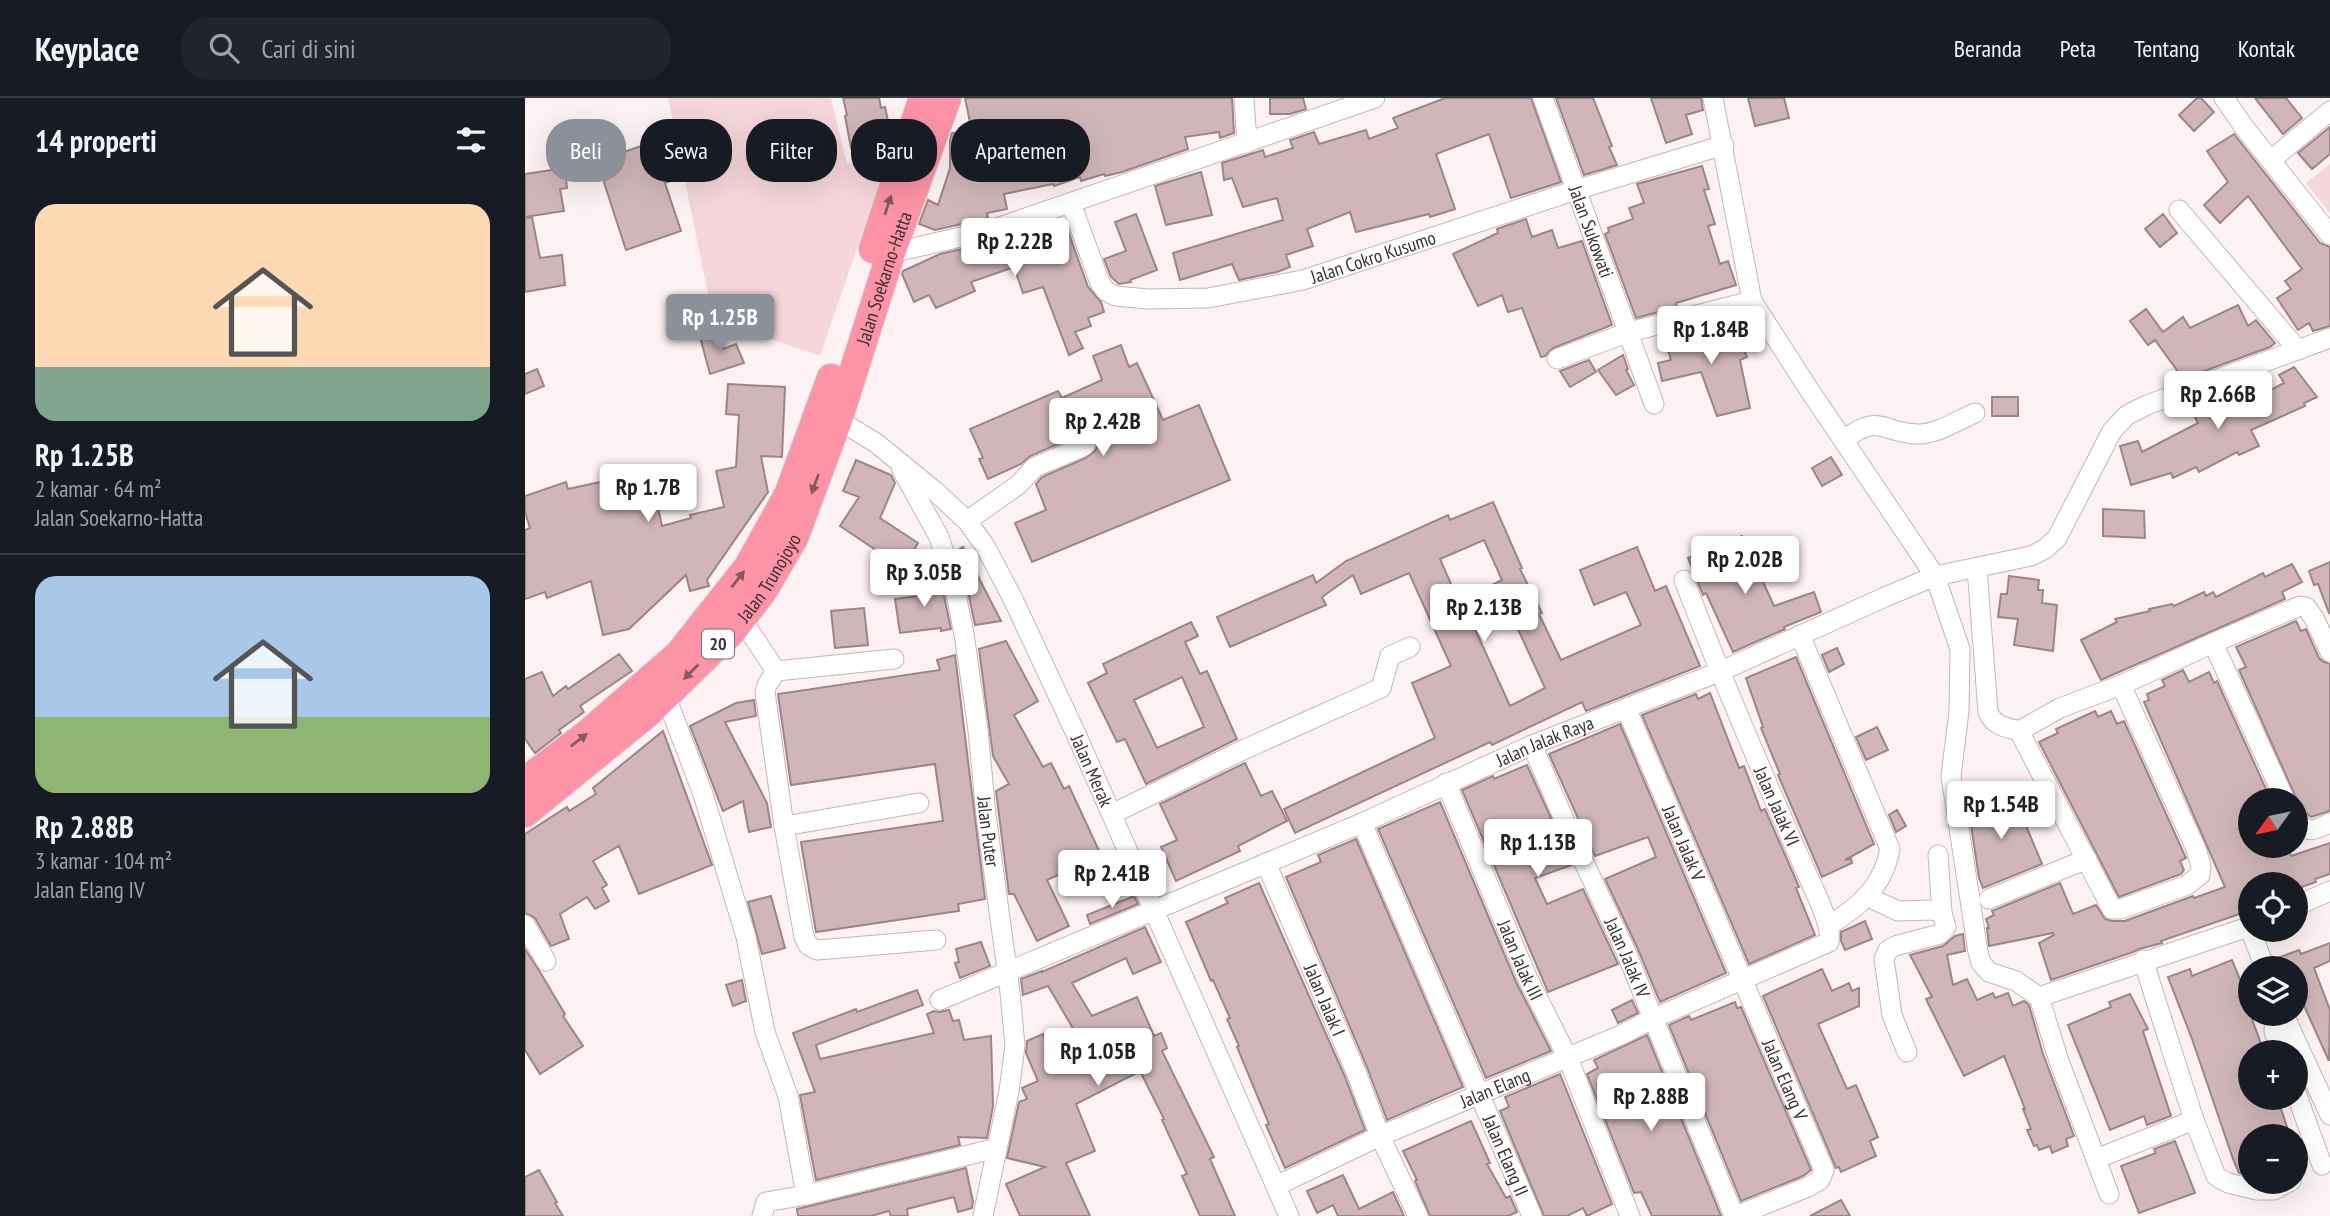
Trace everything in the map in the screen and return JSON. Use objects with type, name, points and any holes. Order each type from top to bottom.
[{"type":"highway","name":"Jalan Soekarno-Hatta","points":[[830,415],[923,98]]},
{"type":"highway","name":"Jalan Soekarno-Hatta","points":[[830,415],[947,98]]},
{"type":"highway","name":"Jalan Trunojoyo","points":[[525,813],[666,697],[743,620],[794,538],[830,415]]},
{"type":"highway","name":"Jalan Trunojoyo","points":[[525,782],[636,693],[679,654],[748,567],[830,415]]},
{"type":"street","points":[[1244,98],[1247,143]]},
{"type":"street","points":[[891,253],[991,230],[1375,98]]},
{"type":"street","name":"Jalan Sukowati","points":[[1543,98],[1654,404]]},
{"type":"street","points":[[1713,98],[1752,301],[1935,576],[1960,649],[1959,711],[1951,776],[1981,963],[1989,972],[2016,981],[2039,997],[2059,1061],[2109,1194]]},
{"type":"street","points":[[2224,98],[2330,235]]},
{"type":"street","points":[[2271,160],[2330,111]]},
{"type":"street","name":"Jalan Cokro Kusumo","points":[[1071,203],[1100,284],[1106,291],[1115,296],[1126,297],[1196,298],[1303,280],[1576,190],[1724,145]]},
{"type":"street","points":[[2179,210],[2298,350]]},
{"type":"street","points":[[1557,359],[1629,332],[1752,301]]},
{"type":"street","name":"Jalan Jalak Raya","points":[[940,1000],[1362,823],[1532,745],[1719,672],[1935,576],[2031,556],[2046,549],[2057,538],[2112,431],[2127,415],[2147,405],[2330,338]]},
{"type":"street","points":[[1844,440],[1856,430],[1873,424],[1919,435],[1935,431],[1975,413]]},
{"type":"street","name":"Jalan Merak","points":[[830,415],[895,458],[967,521],[985,546],[1012,597],[1112,814],[1289,1216]]},
{"type":"street","points":[[967,521],[1018,485],[1035,467],[1080,448],[1085,445],[1092,432],[1126,415]]},
{"type":"street","name":"Jalan Puter","points":[[895,458],[939,537],[954,584],[978,730],[1015,1046],[983,1216]]},
{"type":"street","points":[[1977,568],[1988,712],[1992,721],[2000,726],[2019,731],[2060,708],[2121,685],[2292,608],[2306,607],[2330,652]]},
{"type":"street","name":"Jalan Jalak VI","points":[[1683,580],[1719,672],[1811,884],[1828,934]]},
{"type":"street","points":[[743,620],[776,671]]},
{"type":"street","points":[[1800,635],[1889,843],[1889,854],[1868,897],[1898,911],[1933,910],[1942,913]]},
{"type":"street","points":[[2213,643],[2279,788]]},
{"type":"street","points":[[1112,814],[1243,750],[1381,688],[1390,656],[1410,648]]},
{"type":"street","points":[[776,671],[894,659]]},
{"type":"street","points":[[776,671],[765,692],[804,937],[811,949],[936,940]]},
{"type":"street","points":[[2019,731],[2110,905],[2116,910],[2187,885],[2200,875],[2201,866],[2196,849],[2121,685]]},
{"type":"street","points":[[666,697],[703,794],[746,937],[765,1032],[788,1096],[806,1195]]},
{"type":"street","name":"Jalan Jalak V","points":[[1626,708],[1716,913],[1741,980]]},
{"type":"street","name":"Jalan Jalak IV","points":[[1532,745],[1626,952],[1735,1216]]},
{"type":"street","name":"Jalan Jalak III","points":[[1446,783],[1527,977],[1568,1058],[1630,1216]]},
{"type":"street","points":[[785,826],[919,803]]},
{"type":"street","name":"Jalan Elang II","points":[[1362,823],[1532,1216]]},
{"type":"street","points":[[2308,831],[2330,823]]},
{"type":"street","points":[[1907,1052],[1892,1015],[1884,959],[1888,950],[1895,946],[1940,934],[1946,927],[1942,913],[1938,855]]},
{"type":"street","points":[[1989,898],[2087,859]]},
{"type":"street","name":"Jalan Jalak I","points":[[1266,863],[1356,1072],[1380,1136],[1418,1216]]},
{"type":"street","points":[[2308,901],[2330,891]]},
{"type":"street","name":"Jalan Elang","points":[[1276,1186],[1380,1136],[1568,1058],[1741,980],[1828,934],[1868,897]]},
{"type":"street","points":[[525,925],[546,961]]},
{"type":"street","points":[[2039,997],[2238,930]]},
{"type":"street","points":[[2143,960],[2194,1120],[2219,1179],[2238,1185]]},
{"type":"street","name":"Jalan Elang V","points":[[1735,1216],[1808,1187],[1820,1180],[1824,1170],[1741,980]]},
{"type":"street","points":[[2289,1026],[2330,1115]]},
{"type":"street","points":[[2303,1110],[2326,1163],[2308,1173]]},
{"type":"street","points":[[2096,1159],[2194,1120]]},
{"type":"street","points":[[762,1216],[766,1202],[806,1195],[997,1148]]},
{"type":"shaded area","points":[[668,98],[831,98],[836,119],[746,119],[746,182],[837,182],[837,123],[847,164],[851,163],[851,182],[880,182],[820,356],[713,319],[685,182],[732,182],[732,119],[672,119]]},
{"type":"shaded area","points":[[2330,164],[2330,213],[2306,183]]},
{"type":"building","points":[[843,98],[879,98],[881,108],[885,107],[888,119],[851,119],[851,148],[845,116]]},
{"type":"building","points":[[965,98],[1232,98],[1234,133],[1220,138],[1219,132],[1185,137],[1188,149],[1122,172],[1090,178],[1090,119],[969,119]]},
{"type":"building","points":[[1270,98],[1303,98],[1306,109],[1290,114],[1270,114]]},
{"type":"building","points":[[1445,98],[1531,98],[1561,182],[1511,198],[1489,134],[1436,154],[1455,209],[1430,217],[1429,214],[1356,232],[1350,212],[1307,229],[1313,246],[1286,255],[1290,267],[1239,280],[1232,264],[1180,280],[1173,253],[1283,220],[1277,198],[1243,207],[1232,178],[1224,180],[1222,163],[1263,150],[1265,157],[1293,148],[1290,140],[1314,132],[1319,144],[1366,130],[1369,139],[1398,128],[1393,118]]},
{"type":"building","points":[[1556,98],[1593,98],[1617,165],[1584,175]]},
{"type":"building","points":[[1651,98],[1701,98],[1703,110],[1686,115],[1692,134],[1666,143]]},
{"type":"building","points":[[1748,98],[1784,98],[1789,118],[1755,126]]},
{"type":"building","points":[[2197,98],[2201,98],[2214,112],[2194,131],[2179,115]]},
{"type":"building","points":[[2255,98],[2286,98],[2302,118],[2283,134]]},
{"type":"building","points":[[2330,127],[2330,154],[2312,169],[2298,153]]},
{"type":"building","points":[[2234,134],[2320,243],[2330,247],[2330,326],[2313,331],[2309,323],[2298,330],[2277,298],[2291,289],[2285,281],[2302,269],[2248,196],[2220,223],[2204,205],[2228,182],[2207,151]]},
{"type":"building","points":[[951,136],[951,182],[1066,182],[1004,194],[1007,209],[987,213],[988,218],[935,230],[919,224],[928,200],[938,205],[950,168]]},
{"type":"building","points":[[640,146],[640,182],[668,182],[665,183],[681,231],[626,250],[604,182],[626,182],[626,151]]},
{"type":"building","points":[[1702,166],[1709,189],[1704,190],[1715,224],[1708,226],[1720,264],[1728,261],[1736,285],[1676,303],[1677,307],[1636,318],[1605,234],[1609,232],[1608,228],[1633,219],[1629,208],[1644,203],[1637,184]]},
{"type":"building","points":[[546,171],[546,182],[566,182],[567,188],[560,189],[564,211],[525,217],[525,174]]},
{"type":"building","points":[[1201,172],[1212,215],[1166,225],[1155,186]]},
{"type":"building","points":[[1136,214],[1157,270],[1130,280],[1131,282],[1119,284],[1111,277],[1104,259],[1126,251],[1115,222]]},
{"type":"building","points":[[2163,214],[2177,233],[2160,247],[2145,229]]},
{"type":"building","points":[[532,217],[540,258],[562,255],[565,285],[525,292],[525,218]]},
{"type":"building","points":[[1526,219],[1532,237],[1552,230],[1558,248],[1582,241],[1612,325],[1553,348],[1541,357],[1522,308],[1508,312],[1502,295],[1478,306],[1453,254],[1498,233],[1497,229]]},
{"type":"building","points":[[1067,228],[1088,287],[1101,302],[1104,312],[1088,318],[1091,326],[1075,332],[1083,348],[1069,355],[1043,287],[1023,293],[1014,267],[971,282],[975,291],[936,308],[929,295],[914,302],[902,274],[903,271],[940,254],[993,242],[995,251]]},
{"type":"building","points":[[2238,305],[2248,326],[2256,320],[2275,343],[2185,378],[2155,340],[2148,345],[2130,321],[2146,309],[2163,332],[2183,317],[2190,328]]},
{"type":"building","points":[[1734,324],[1747,357],[1740,360],[1750,408],[1717,416],[1701,372],[1662,381],[1658,363],[1671,360],[1664,336],[1684,331],[1687,343]]},
{"type":"building","points":[[719,332],[723,349],[736,344],[744,363],[710,374],[700,337]]},
{"type":"building","points":[[1121,345],[1129,367],[1137,363],[1163,420],[1199,405],[1230,480],[1032,562],[1015,523],[1046,510],[1036,484],[1042,477],[1086,458],[1095,451],[1101,441],[1132,427],[1136,422],[1137,411],[1132,406],[1121,405],[1086,421],[1074,437],[1030,456],[1021,464],[988,479],[979,459],[983,458],[970,429],[1058,391],[1062,398],[1102,380],[1093,356]]},
{"type":"building","points":[[1623,355],[1628,369],[1626,370],[1634,385],[1616,395],[1598,370]]},
{"type":"building","points":[[1589,360],[1596,372],[1570,387],[1560,371]]},
{"type":"building","points":[[2294,367],[2317,397],[2304,403],[2305,406],[2251,430],[2259,446],[2239,455],[2237,452],[2199,472],[2196,467],[2173,478],[2171,473],[2131,485],[2120,446],[2138,441],[2142,452],[2198,423],[2193,413],[2251,385],[2257,397],[2284,383],[2279,375]]},
{"type":"building","points":[[537,369],[544,386],[525,394],[525,374]]},
{"type":"building","points":[[728,384],[785,387],[782,457],[761,456],[768,492],[707,580],[709,586],[690,591],[686,575],[629,629],[603,635],[591,581],[547,598],[545,592],[525,599],[525,530],[530,528],[525,512],[525,496],[566,482],[568,489],[650,471],[662,526],[691,518],[690,515],[724,507],[716,471],[736,467],[739,415],[726,414]]},
{"type":"building","points":[[1992,397],[2018,397],[2018,416],[1992,416]]},
{"type":"building","points":[[1831,457],[1842,475],[1822,486],[1812,468]]},
{"type":"building","points":[[856,460],[891,475],[895,483],[880,518],[918,543],[903,568],[840,526],[859,497],[843,491]]},
{"type":"building","points":[[1493,502],[1561,660],[1641,625],[1626,592],[1594,605],[1580,570],[1637,547],[1655,591],[1666,586],[1700,666],[1586,711],[1582,702],[1295,833],[1284,809],[1435,738],[1412,683],[1451,666],[1409,573],[1361,594],[1353,575],[1322,597],[1326,605],[1230,647],[1217,617],[1313,575],[1316,583],[1346,561],[1448,515],[1450,520]],"holes":[[[1484,540],[1502,580],[1492,585],[1513,627],[1516,625],[1545,688],[1510,706],[1440,559]]]},
{"type":"building","points":[[2103,509],[2144,511],[2145,538],[2103,536]]},
{"type":"building","points":[[1742,536],[1774,606],[1814,592],[1821,612],[1733,652],[1706,593],[1703,595],[1688,558]]},
{"type":"building","points":[[963,547],[1001,621],[975,625],[956,551]]},
{"type":"building","points":[[928,555],[932,555],[942,587],[951,629],[900,633],[895,599],[940,593],[934,589]]},
{"type":"building","points":[[2330,562],[2329,613],[2318,584],[2314,585],[2309,571]]},
{"type":"building","points":[[2292,564],[2302,582],[2282,592],[2285,599],[2101,680],[2081,640],[2117,622],[2115,619],[2150,611],[2149,609],[2172,604],[2174,606],[2204,592],[2206,596],[2213,592],[2216,597],[2263,573],[2265,577]]},
{"type":"building","points":[[2009,576],[2039,580],[2038,590],[2043,590],[2042,603],[2057,605],[2053,651],[2014,645],[2018,619],[1998,617],[2001,594],[2007,594]]},
{"type":"building","points":[[864,608],[868,645],[835,648],[831,611]]},
{"type":"building","points":[[2296,621],[2301,631],[2306,629],[2319,658],[2330,664],[2330,811],[2311,817],[2308,815],[2308,788],[2292,788],[2239,670],[2246,667],[2236,647]]},
{"type":"building","points":[[1191,622],[1198,636],[1185,642],[1200,674],[1207,671],[1237,739],[1146,784],[1125,739],[1117,742],[1088,683],[1107,673],[1103,664]],"holes":[[[1182,677],[1204,727],[1157,748],[1134,700]]]},
{"type":"building","points":[[1006,641],[1038,701],[1014,715],[1043,767],[1051,763],[1064,789],[1069,786],[1101,855],[1047,880],[1069,926],[1037,941],[1014,894],[1009,894],[996,791],[1009,784],[993,756],[979,649]]},
{"type":"building","points":[[1837,648],[1844,664],[1829,672],[1822,655]]},
{"type":"building","points":[[619,654],[632,671],[580,706],[584,712],[559,730],[561,733],[535,753],[525,739],[525,679],[542,672],[553,696],[566,686],[568,689]]},
{"type":"building","points":[[955,655],[985,899],[958,904],[959,911],[816,932],[801,842],[943,821],[935,764],[791,785],[778,694],[940,670],[937,660]]},
{"type":"building","points":[[1796,657],[1874,844],[1845,860],[1851,859],[1852,863],[1822,877],[1778,775],[1780,774],[1761,728],[1763,727],[1746,678]]},
{"type":"building","points":[[2183,670],[2189,682],[2209,672],[2214,683],[2217,681],[2266,788],[2238,788],[2238,858],[2308,858],[2308,850],[2330,843],[2330,874],[2315,879],[2316,882],[2308,885],[2308,872],[2238,872],[2238,914],[2051,980],[2039,943],[2054,935],[2053,933],[1989,946],[1986,919],[1994,915],[1992,911],[2060,883],[2073,914],[2096,905],[2105,919],[2125,921],[2225,887],[2144,702],[2149,700],[2147,694],[2165,686],[2162,680]]},
{"type":"building","points":[[1710,693],[1739,768],[1744,766],[1761,811],[1765,809],[1799,887],[1796,888],[1815,935],[1749,964],[1642,715],[1696,694],[1698,699]]},
{"type":"building","points":[[754,700],[756,716],[725,722],[767,803],[771,827],[749,832],[743,801],[723,811],[690,726],[736,703]]},
{"type":"building","points":[[2095,711],[2098,717],[2111,711],[2117,724],[2124,721],[2186,858],[2180,861],[2184,870],[2181,874],[2119,897],[2039,742],[2058,733],[2056,729]]},
{"type":"building","points":[[1620,724],[1726,973],[1660,1002],[1605,879],[1656,857],[1648,837],[1595,856],[1549,754]]},
{"type":"building","points":[[1877,727],[1888,750],[1866,760],[1856,737]]},
{"type":"building","points":[[663,731],[712,865],[639,894],[619,846],[593,861],[607,885],[602,888],[609,901],[595,909],[587,897],[560,914],[569,939],[551,946],[535,918],[525,913],[525,834],[567,807],[569,811],[596,794],[593,788]]},
{"type":"building","points":[[1245,763],[1261,796],[1272,791],[1287,821],[1238,846],[1240,851],[1176,881],[1161,847],[1177,840],[1160,804]]},
{"type":"building","points":[[1527,765],[1572,865],[1535,878],[1547,904],[1583,889],[1618,964],[1548,992],[1462,790]]},
{"type":"building","points":[[2005,791],[2015,818],[2022,816],[2042,864],[1983,888],[1971,825],[1976,823],[1969,805]]},
{"type":"building","points":[[1440,802],[1516,982],[1551,1051],[1486,1078],[1378,829]]},
{"type":"building","points":[[1897,810],[1906,826],[1896,832],[1889,815]]},
{"type":"building","points":[[1356,839],[1463,1087],[1387,1120],[1286,877],[1321,862],[1318,855]]},
{"type":"building","points":[[1259,883],[1345,1077],[1365,1130],[1285,1168],[1237,1047],[1239,1046],[1227,1019],[1230,1018],[1186,922],[1228,903],[1225,898]]},
{"type":"building","points":[[771,896],[785,948],[762,954],[748,902]]},
{"type":"building","points":[[1134,896],[1138,904],[1090,924],[1087,915]]},
{"type":"building","points":[[1865,921],[1872,939],[1845,950],[1841,932]]},
{"type":"building","points":[[1145,927],[1161,962],[1133,974],[1126,958],[1072,983],[1092,1016],[1137,997],[1154,1036],[1161,1033],[1167,1048],[1162,1051],[1214,1157],[1210,1159],[1235,1216],[1200,1216],[1182,1176],[1187,1174],[1140,1071],[1076,1104],[1095,1151],[1066,1163],[1090,1216],[1020,1216],[1006,1184],[1045,1167],[1007,1158],[1019,1102],[1027,1099],[1022,1088],[1038,1081],[1026,1053],[1027,1041],[1043,1034],[1047,1043],[1074,1030],[1048,986],[1023,995],[1021,979]]},
{"type":"building","points":[[1963,934],[1965,951],[1947,955],[1953,985],[1967,979],[1977,1000],[1993,993],[1995,998],[2008,993],[2013,1006],[2024,1001],[2029,1005],[2043,1054],[2074,1136],[2066,1139],[2068,1146],[2052,1153],[2050,1146],[2039,1150],[2037,1145],[2034,1146],[2027,1130],[2031,1129],[2025,1109],[2004,1056],[1964,1076],[1926,999],[1932,997],[1910,955],[1943,946],[1955,936]]},
{"type":"building","points":[[981,942],[990,966],[960,978],[955,963],[959,962],[956,949]]},
{"type":"building","points":[[2330,943],[2330,961],[2314,968],[2330,1010],[2329,1061],[2308,1015],[2308,956],[2283,956],[2299,950],[2301,954]]},
{"type":"building","points":[[525,949],[583,1046],[540,1074],[525,1050]]},
{"type":"building","points":[[2232,960],[2238,975],[2238,1026],[2255,1026],[2260,1040],[2238,1040],[2238,1110],[2281,1110],[2286,1124],[2238,1124],[2238,1171],[2168,977],[2190,969],[2192,976]]},
{"type":"building","points":[[1822,969],[1832,991],[1849,983],[1852,991],[1859,988],[1859,1006],[1818,1024],[1847,1089],[1856,1085],[1878,1137],[1870,1141],[1876,1156],[1841,1172],[1839,1167],[1836,1168],[1763,996]]},
{"type":"building","points":[[742,980],[746,1001],[733,1006],[726,985]]},
{"type":"building","points":[[917,990],[923,1005],[816,1045],[820,1059],[934,1033],[927,1014],[949,1010],[953,1021],[959,1020],[964,1040],[991,1036],[993,1106],[987,1138],[958,1137],[960,1145],[816,1180],[800,1095],[815,1092],[793,1033]]},
{"type":"building","points":[[2130,994],[2148,1029],[2143,1031],[2171,1116],[2147,1125],[2144,1116],[2110,1130],[2068,1025],[2111,1007],[2109,1002]]},
{"type":"building","points":[[1632,1000],[1638,1013],[1618,1023],[1612,1010]]},
{"type":"building","points":[[1735,1002],[1737,1008],[1741,1007],[1811,1170],[1803,1176],[1741,1201],[1669,1025],[1689,1016],[1691,1020]]},
{"type":"building","points":[[1647,1035],[1721,1216],[1652,1216],[1641,1192],[1634,1193],[1587,1074],[1598,1068],[1594,1060]]},
{"type":"building","points":[[1560,1074],[1612,1204],[1587,1216],[1583,1208],[1567,1216],[1544,1216],[1500,1111],[1509,1107],[1505,1097]]},
{"type":"building","points":[[1471,1121],[1490,1163],[1487,1164],[1506,1198],[1510,1196],[1517,1212],[1508,1216],[1430,1216],[1403,1151]]},
{"type":"building","points":[[2175,1141],[2195,1193],[2139,1213],[2121,1166],[2156,1153],[2154,1149]]},
{"type":"building","points":[[966,1168],[972,1208],[958,1212],[954,1197],[907,1209],[908,1216],[891,1216],[889,1211],[871,1216],[798,1216],[797,1209]]},
{"type":"building","points":[[539,1170],[563,1216],[525,1216],[525,1177]]},
{"type":"building","points":[[1343,1175],[1359,1209],[1393,1192],[1404,1216],[1338,1216],[1333,1205],[1317,1213],[1307,1191]]},
{"type":"building","points":[[1841,1200],[1850,1216],[1810,1216]]}]
